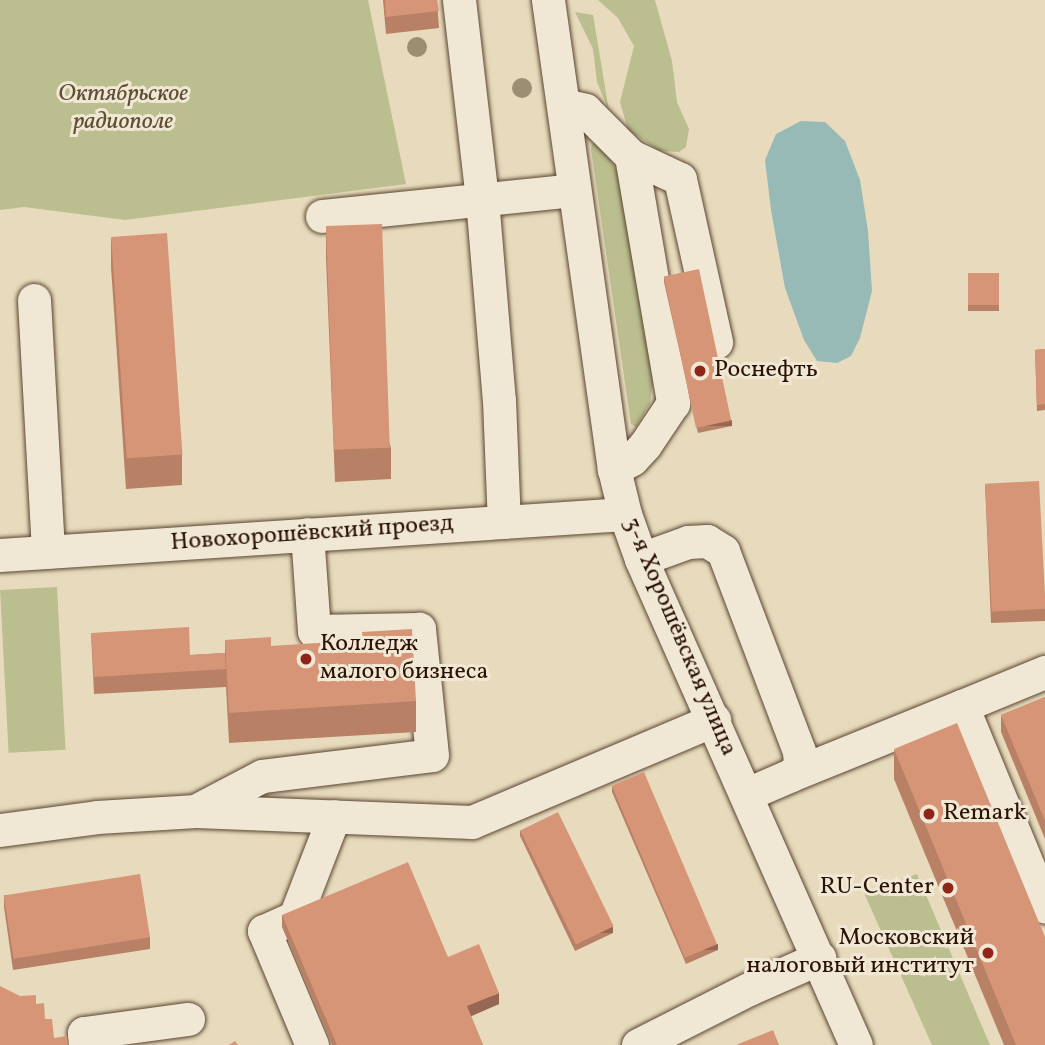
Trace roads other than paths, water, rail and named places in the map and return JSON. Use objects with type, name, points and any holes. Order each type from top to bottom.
[{"type":"street","points":[[459,0],[482,199],[499,400],[504,522]]},
{"type":"street","name":"3-я Хорошёвская улица","points":[[548,0],[614,469],[625,514],[641,559],[856,1045]]},
{"type":"street","points":[[564,104],[585,110],[631,156],[680,179],[716,342]]},
{"type":"street","points":[[614,469],[632,459],[645,445],[673,403],[631,156]]},
{"type":"street","points":[[322,216],[574,190]]},
{"type":"street","points":[[34,300],[48,552]]},
{"type":"street","name":"Новохорошёвский проезд","points":[[0,555],[625,514]]},
{"type":"street","points":[[196,811],[262,776],[432,755],[419,629],[314,631],[307,534]]},
{"type":"street","points":[[641,559],[688,542],[707,541],[723,551],[799,751],[800,767],[791,775]]},
{"type":"street","points":[[747,794],[1045,672]]},
{"type":"street","points":[[962,706],[1045,907]]},
{"type":"street","points":[[0,830],[97,817],[196,811],[472,822],[714,720]]},
{"type":"street","points":[[312,1045],[264,931],[295,917],[334,816]]},
{"type":"street","points":[[638,1045],[749,989],[819,958]]},
{"type":"street","points":[[85,1045],[84,1033],[188,1019]]},
{"type":"water","points":[[801,121],[825,122],[845,141],[860,180],[868,231],[872,291],[860,338],[851,356],[837,363],[817,361],[804,340],[785,288],[771,210],[765,160],[776,134]]},
{"type":"place","name":"Роснефть","points":[[700,371]]},
{"type":"place","name":"Колледж малого бизнеса","points":[[306,659]]},
{"type":"place","name":"Remark","points":[[929,814]]},
{"type":"place","name":"RU-Center","points":[[948,888]]},
{"type":"place","name":"Московский налоговый институт","points":[[988,953]]},
{"type":"park label","name":"Октябрьское радиополе","points":[[123,109]]}]
